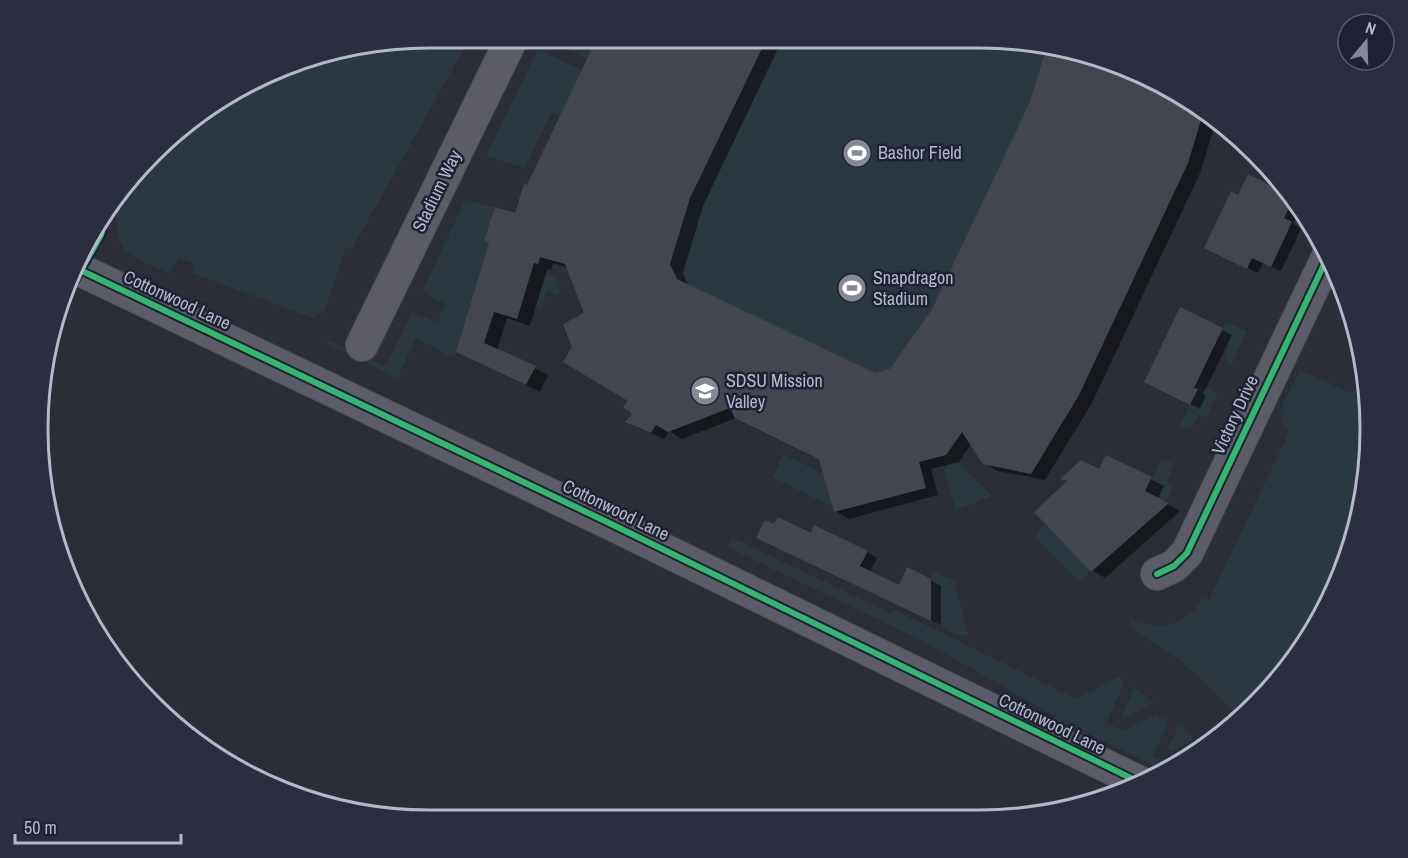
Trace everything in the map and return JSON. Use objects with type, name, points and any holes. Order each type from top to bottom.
[{"type":"street","name":"Stadium Way","points":[[362,345],[507,48]]},
{"type":"street","name":"Victory Drive","points":[[1157,574],[1174,566],[1187,553],[1323,266]]},
{"type":"street","name":"Cottonwood Lane","points":[[82,271],[605,521],[1131,778]]},
{"type":"shaded area","points":[[464,48],[352,249],[346,247],[325,310],[315,319],[192,273],[195,264],[179,258],[170,274],[140,261],[124,249],[117,231],[116,212],[127,197],[178,143],[217,112],[260,87],[307,68],[355,55],[404,49]]},
{"type":"shaded area","name":"Snapdragon Stadium","points":[[566,48],[979,48],[1029,51],[1078,61],[1125,77],[1170,99],[1201,120],[1188,163],[1079,395],[1031,474],[983,464],[961,433],[946,455],[898,467],[901,481],[923,475],[926,488],[854,507],[835,498],[831,506],[773,477],[783,454],[822,473],[819,459],[735,418],[729,405],[687,393],[717,413],[668,432],[656,425],[651,433],[625,422],[632,414],[628,401],[563,362],[567,355],[574,353],[563,324],[584,313],[565,265],[540,257],[534,263],[517,319],[494,312],[484,342],[536,366],[526,385],[457,352],[454,358],[416,338],[397,378],[327,344],[329,340],[386,366],[412,312],[437,322],[445,304],[422,292],[465,200],[515,213],[524,184],[527,184],[560,116],[551,113],[525,168],[486,156],[538,49],[582,71],[587,58]]},
{"type":"shaded area","points":[[547,274],[557,278],[561,287],[558,295],[547,292],[540,307],[536,306]]},
{"type":"shaded area","points":[[1226,322],[1247,331],[1232,363],[1223,359],[1230,344],[1218,338]]},
{"type":"shaded area","points":[[1300,370],[1351,393],[1353,389],[1358,392],[1360,429],[1357,479],[1347,528],[1321,598],[1296,641],[1281,661],[1234,712],[1189,668],[1161,647],[1128,627],[1131,620],[1152,625],[1172,624],[1189,615],[1203,598],[1209,600],[1290,430],[1282,425],[1280,412]]},
{"type":"shaded area","points":[[1192,381],[1218,393],[1206,418],[1198,415],[1190,431],[1180,425],[1198,390],[1190,385]]},
{"type":"shaded area","points":[[1162,459],[1174,464],[1167,481],[1174,485],[1166,501],[1146,491]]},
{"type":"shaded area","points":[[952,462],[961,464],[992,496],[956,510],[944,471],[946,466]]},
{"type":"shaded area","points":[[1044,523],[1091,571],[1079,582],[1036,537]]},
{"type":"shaded area","points":[[731,537],[890,613],[893,609],[1077,699],[1118,677],[1125,681],[1106,723],[1124,731],[1158,713],[1160,718],[1169,721],[1153,756],[1165,762],[1156,767],[1088,734],[1086,737],[1053,722],[1055,716],[923,641],[727,547]]},
{"type":"shaded area","points":[[935,572],[954,581],[968,634],[960,636],[931,621],[931,579]]},
{"type":"shaded area","points":[[1135,687],[1153,703],[1124,719],[1122,714]]},
{"type":"shaded area","points":[[1179,725],[1190,734],[1193,740],[1171,752],[1168,748]]},
{"type":"building","name":"Snapdragon Stadium","points":[[592,48],[762,48],[690,198],[670,264],[677,279],[875,373],[890,369],[932,309],[1029,104],[1045,54],[1078,61],[1125,77],[1170,99],[1201,120],[1188,163],[1079,395],[1031,474],[983,464],[962,432],[946,455],[919,462],[926,488],[834,512],[819,459],[735,418],[730,408],[668,432],[656,425],[651,433],[625,422],[632,414],[623,407],[628,401],[563,362],[572,347],[563,324],[584,313],[565,264],[540,257],[538,264],[534,263],[517,319],[494,312],[484,343],[536,366],[526,385],[456,352],[489,243],[484,241],[495,207],[515,213],[524,184],[527,185]]},
{"type":"building","points":[[1248,174],[1272,187],[1289,208],[1284,218],[1292,222],[1271,267],[1252,258],[1247,269],[1204,248],[1231,191],[1238,195]]},
{"type":"building","points":[[1180,307],[1223,328],[1194,388],[1198,389],[1190,405],[1144,382]]},
{"type":"building","points":[[1106,455],[1152,477],[1145,491],[1169,503],[1091,572],[1034,512],[1067,481],[1060,479],[1081,460],[1099,469]]},
{"type":"building","points":[[778,517],[811,533],[814,525],[868,551],[860,566],[899,585],[907,567],[931,579],[931,621],[756,538],[765,520],[774,524]]},
{"type":"cycle path","points":[[92,250],[101,235]]},
{"type":"cycle path","points":[[1157,574],[1174,566],[1187,553],[1323,266]]},
{"type":"cycle path","points":[[82,271],[605,521],[1131,778]]},
{"type":"place","name":"Bashor Field","points":[[857,153]]},
{"type":"place","name":"Snapdragon Stadium","points":[[852,288]]},
{"type":"place","name":"SDSU Mission Valley","points":[[705,391]]}]
